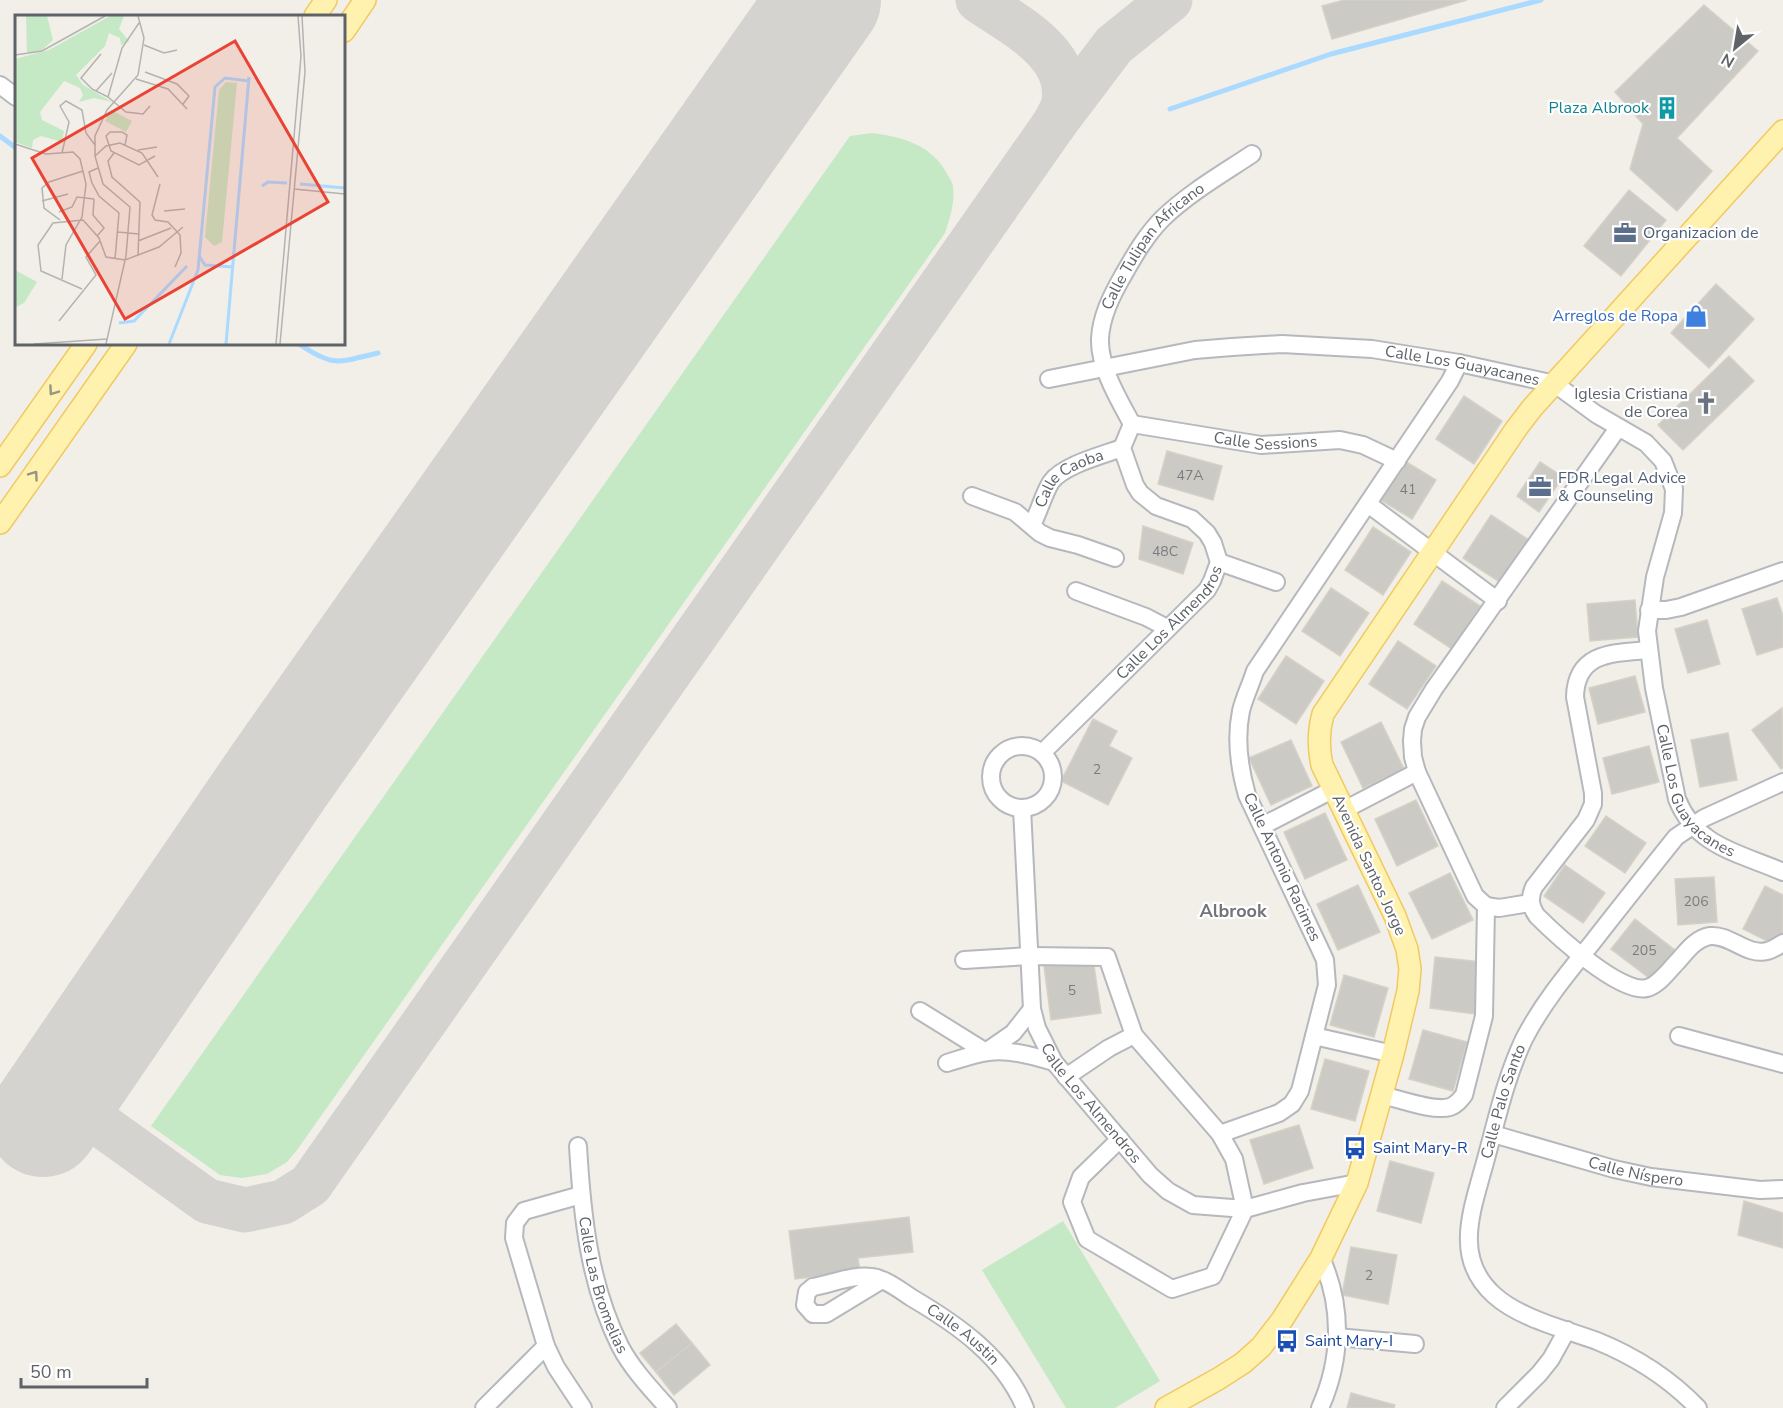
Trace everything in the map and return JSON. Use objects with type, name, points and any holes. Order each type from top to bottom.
[{"type":"main road","points":[[316,15],[326,0]]},
{"type":"main road","points":[[345,30],[365,0]]},
{"type":"main road","name":"Avenida Santos Jorge","points":[[1166,1408],[1243,1363],[1261,1347],[1282,1320],[1321,1258],[1357,1183],[1383,1095],[1408,991],[1410,969],[1407,949],[1395,916],[1322,765],[1319,730],[1323,714],[1516,429],[1783,131]]},
{"type":"main road","points":[[0,466],[85,345]]},
{"type":"main road","points":[[0,523],[125,345]]},
{"type":"street","points":[[0,86],[15,96]]},
{"type":"street","name":"Calle Tulipan Africano","points":[[1106,368],[1100,339],[1108,303],[1140,247],[1163,219],[1203,187],[1252,154]]},
{"type":"street","name":"Calle Los Guayacanes","points":[[1049,379],[1195,350],[1282,344],[1371,349],[1459,363],[1555,384],[1618,428],[1646,443],[1658,454],[1668,469],[1674,489],[1673,513],[1655,577],[1649,610],[1648,650],[1672,780],[1683,813],[1692,825],[1713,842],[1783,872]]},
{"type":"street","name":"Calle Antonio Racimes","points":[[1220,1134],[1279,1113],[1292,1104],[1300,1091],[1326,986],[1324,960],[1247,795],[1240,770],[1238,739],[1241,710],[1255,671],[1450,381],[1459,363]]},
{"type":"street","points":[[1106,368],[1132,424],[1122,448]]},
{"type":"street","name":"Calle Sessions","points":[[1132,424],[1261,445],[1340,440],[1363,445],[1397,461]]},
{"type":"street","points":[[1530,903],[1499,908],[1486,906],[1475,896],[1417,772],[1412,741],[1417,717],[1434,689],[1498,602],[1618,428]]},
{"type":"street","name":"Calle Caoba","points":[[1032,525],[1049,486],[1058,475],[1122,448]]},
{"type":"street","name":"Calle Los Almendros","points":[[1042,753],[1207,590],[1219,562],[1213,543],[1199,525],[1182,514],[1156,506],[1140,494],[1131,477],[1122,448]]},
{"type":"street","points":[[972,496],[1015,512],[1050,538],[1115,558]]},
{"type":"street","points":[[1368,504],[1498,602]]},
{"type":"street","points":[[1219,562],[1276,582]]},
{"type":"street","points":[[1649,610],[1681,607],[1783,571]]},
{"type":"street","points":[[1076,591],[1146,617],[1167,628]]},
{"type":"street","points":[[1648,650],[1609,653],[1588,664],[1578,676],[1575,683],[1575,697],[1593,793],[1593,804],[1586,820],[1534,887],[1530,903],[1537,916],[1581,956],[1625,984],[1639,989],[1657,983],[1695,943],[1707,936],[1720,937],[1758,952],[1768,951],[1783,943]]},
{"type":"street","points":[[1022,746],[1042,753],[1052,769],[1052,788],[1047,796],[1040,803],[1022,808],[1002,801],[992,783],[995,762],[1011,748],[1022,746]]},
{"type":"street","points":[[1344,810],[1417,772]]},
{"type":"street","name":"Calle Palo Santo","points":[[1698,1408],[1670,1384],[1637,1361],[1599,1342],[1515,1310],[1502,1302],[1482,1281],[1470,1255],[1469,1221],[1508,1079],[1525,1038],[1548,1000],[1677,837],[1692,825],[1783,782]]},
{"type":"street","points":[[1262,826],[1334,789]]},
{"type":"street","name":"Calle Los Almendros","points":[[1022,808],[1032,1009],[1037,1028],[1054,1062],[1150,1174],[1168,1191],[1193,1205],[1245,1209],[1303,1193],[1357,1183]]},
{"type":"street","points":[[1383,1095],[1443,1108],[1456,1104],[1464,1095],[1484,1016],[1486,906]]},
{"type":"street","points":[[964,960],[1030,956],[1107,957],[1134,1035],[1220,1134],[1234,1159],[1245,1209],[1213,1276],[1172,1289],[1087,1239],[1072,1202],[1081,1177],[1120,1139]]},
{"type":"street","points":[[986,1052],[1013,1034],[1032,1009]]},
{"type":"street","points":[[920,1011],[986,1052]]},
{"type":"street","points":[[1066,1077],[1109,1048],[1134,1035]]},
{"type":"street","points":[[1314,1036],[1393,1054]]},
{"type":"street","points":[[1679,1036],[1783,1064]]},
{"type":"street","points":[[947,1063],[986,1052],[1018,1053],[1054,1062]]},
{"type":"street","name":"Calle Níspero","points":[[1493,1134],[1614,1169],[1651,1177],[1760,1190],[1783,1189]]},
{"type":"street","name":"Calle Las Bromelias","points":[[578,1146],[581,1195],[592,1267],[606,1312],[621,1348],[648,1387],[668,1408]]},
{"type":"street","points":[[581,1195],[524,1211],[515,1223],[514,1238],[546,1346],[556,1367],[583,1408]]},
{"type":"street","points":[[1320,1408],[1334,1369],[1337,1337],[1332,1281],[1321,1258]]},
{"type":"street","name":"Calle Austin","points":[[882,1280],[951,1321],[991,1355],[1021,1398],[1025,1408]]},
{"type":"street","points":[[1504,1408],[1539,1374],[1551,1359],[1567,1330]]},
{"type":"street","points":[[1337,1337],[1415,1344]]},
{"type":"street","points":[[484,1408],[546,1346]]},
{"type":"green space","points":[[872,133],[916,144],[941,164],[953,185],[952,210],[945,233],[297,1150],[287,1162],[267,1174],[242,1178],[220,1175],[151,1126],[850,136]]},
{"type":"green space","points":[[1063,1221],[1160,1381],[1115,1408],[1066,1408],[982,1270]]},
{"type":"building","points":[[1344,0],[1467,0],[1332,39],[1322,6]]},
{"type":"building","name":"Plaza Albrook","points":[[1704,5],[1758,51],[1677,138],[1712,171],[1677,211],[1630,169],[1643,124],[1615,92]]},
{"type":"building","name":"Organizacion de","points":[[1629,190],[1666,220],[1621,276],[1584,246]]},
{"type":"building","points":[[1716,284],[1754,319],[1709,368],[1671,333]]},
{"type":"building","name":"Iglesia Cristiana de Corea","points":[[1729,356],[1754,381],[1683,450],[1658,425]]},
{"type":"building","points":[[1464,396],[1502,421],[1474,464],[1436,439]]},
{"type":"building","points":[[1167,451],[1222,466],[1213,500],[1158,484]]},
{"type":"building","points":[[1403,460],[1436,480],[1412,519],[1379,499]]},
{"type":"building","name":"FDR Legal Advice & Counseling","points":[[1540,462],[1563,477],[1539,512],[1517,496]]},
{"type":"building","points":[[1491,515],[1529,540],[1501,583],[1463,558]]},
{"type":"building","points":[[1143,526],[1193,543],[1183,574],[1139,559]]},
{"type":"building","points":[[1373,527],[1411,552],[1383,595],[1345,570]]},
{"type":"building","points":[[1442,581],[1480,606],[1452,649],[1414,624]]},
{"type":"building","points":[[1331,588],[1369,613],[1340,656],[1302,631]]},
{"type":"building","points":[[1777,598],[1783,616],[1783,647],[1757,655],[1742,609]]},
{"type":"building","points":[[1635,600],[1638,637],[1590,641],[1587,604]]},
{"type":"building","points":[[1707,620],[1720,664],[1688,673],[1675,629]]},
{"type":"building","points":[[1398,641],[1436,666],[1407,709],[1369,684]]},
{"type":"building","points":[[1286,656],[1324,681],[1296,724],[1258,699]]},
{"type":"building","points":[[1635,676],[1645,712],[1598,724],[1589,688]]},
{"type":"building","points":[[1782,708],[1783,767],[1781,769],[1752,730]]},
{"type":"building","points":[[1093,719],[1117,731],[1109,746],[1132,758],[1108,805],[1061,781]]},
{"type":"building","points":[[1381,722],[1404,769],[1363,788],[1341,742]]},
{"type":"building","points":[[1728,733],[1737,780],[1700,787],[1691,740]]},
{"type":"building","points":[[1291,740],[1312,786],[1271,805],[1249,758]]},
{"type":"building","points":[[1649,746],[1659,782],[1612,794],[1603,758]]},
{"type":"building","points":[[1416,800],[1438,846],[1397,866],[1375,819]]},
{"type":"building","points":[[1325,813],[1347,860],[1305,879],[1284,832]]},
{"type":"building","points":[[1606,816],[1646,843],[1625,873],[1585,846]]},
{"type":"building","points":[[1565,865],[1605,893],[1583,923],[1544,896]]},
{"type":"building","points":[[1450,873],[1473,920],[1432,939],[1409,893]]},
{"type":"building","points":[[1714,877],[1717,922],[1678,925],[1675,879]]},
{"type":"building","points":[[1358,885],[1380,932],[1338,950],[1317,904]]},
{"type":"building","points":[[1765,886],[1783,895],[1783,933],[1777,946],[1743,929]]},
{"type":"building","points":[[1635,919],[1676,951],[1653,981],[1611,949]]},
{"type":"building","points":[[1435,957],[1481,962],[1475,1014],[1430,1008]]},
{"type":"building","points":[[1093,959],[1101,1013],[1051,1020],[1044,966]]},
{"type":"building","points":[[1344,975],[1388,988],[1374,1037],[1330,1025]]},
{"type":"building","points":[[1423,1030],[1467,1042],[1453,1091],[1409,1079]]},
{"type":"building","points":[[1325,1059],[1369,1071],[1355,1121],[1311,1109]]},
{"type":"building","points":[[1299,1125],[1313,1168],[1264,1184],[1250,1140]]},
{"type":"building","points":[[1390,1161],[1434,1173],[1421,1223],[1377,1211]]},
{"type":"building","points":[[1744,1201],[1783,1213],[1783,1248],[1738,1235]]},
{"type":"building","points":[[909,1217],[913,1252],[858,1258],[860,1272],[795,1279],[789,1231]]},
{"type":"building","points":[[1351,1247],[1397,1255],[1388,1304],[1342,1295]]},
{"type":"building","points":[[676,1324],[692,1343],[656,1372],[640,1353]]},
{"type":"building","points":[[692,1343],[710,1365],[674,1395],[656,1372]]},
{"type":"building","points":[[1351,1393],[1395,1405],[1394,1408],[1347,1408]]},
{"type":"waterway","points":[[1170,109],[1331,54],[1541,0]]},
{"type":"waterway","points":[[0,136],[15,147]]},
{"type":"waterway","points":[[300,345],[321,357],[337,361],[378,353]]},
{"type":"taxiway","points":[[978,0],[1023,30],[1051,56],[1060,71],[1064,88],[1063,106],[1055,123]]},
{"type":"taxiway","points":[[61,1096],[207,1201],[245,1210],[283,1202],[310,1185],[1055,123],[1114,45],[1170,0]]},
{"type":"runway","points":[[43,1121],[278,777],[825,0]]},
{"type":"place","name":"Plaza Albrook","points":[[1667,108]]},
{"type":"place","name":"Organizacion de","points":[[1625,233]]},
{"type":"place","name":"Arreglos de Ropa","points":[[1696,316]]},
{"type":"place","name":"Iglesia Cristiana de Corea","points":[[1706,403]]},
{"type":"place","name":"FDR Legal Advice & Counseling","points":[[1540,487]]},
{"type":"place","name":"Saint Mary-R","points":[[1355,1148]]},
{"type":"place","name":"Saint Mary-I","points":[[1287,1341]]},
{"type":"district","name":"Albrook","points":[[1233,911]]}]
